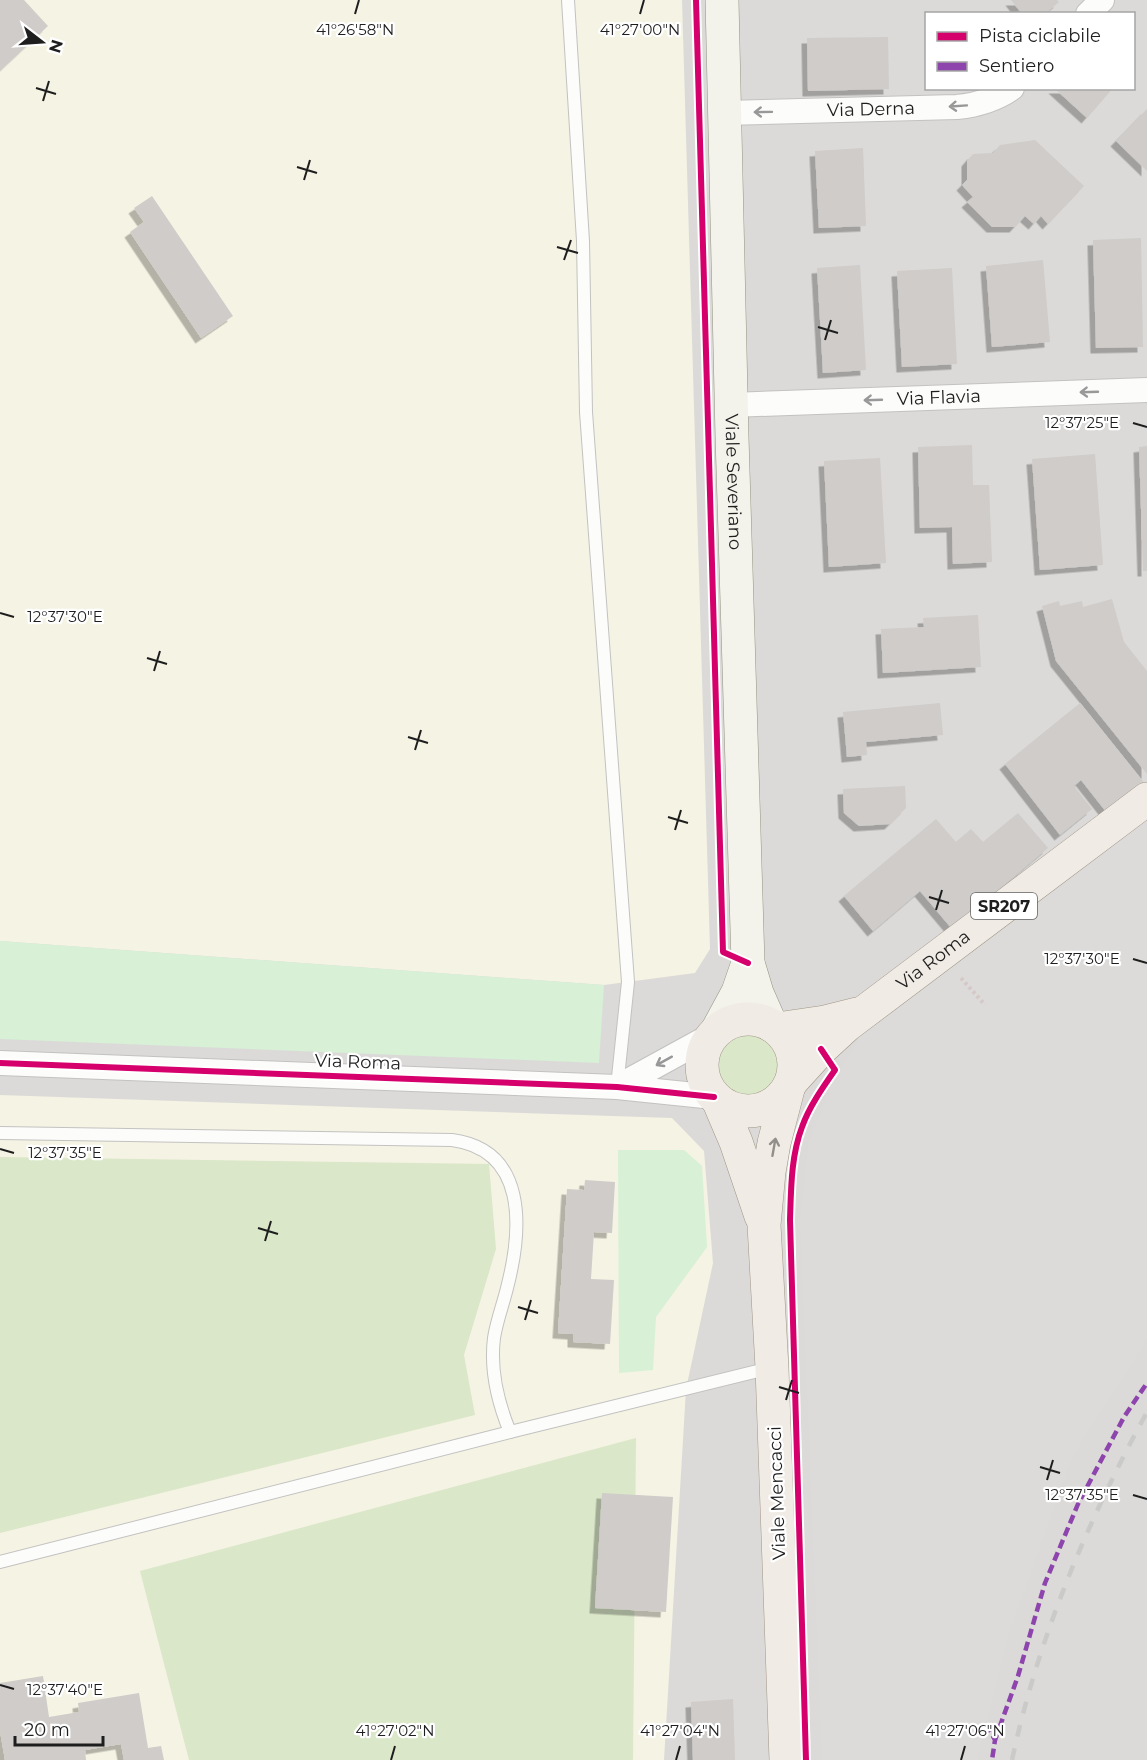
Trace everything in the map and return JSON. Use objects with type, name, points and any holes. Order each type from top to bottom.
[{"type":"main road","name":"Viale Severiano","points":[[722,0],[731,405],[748,963],[757,993],[774,1027]]},
{"type":"main road","name":"Via Roma","points":[[789,1085],[821,1048],[862,1013],[1147,799]]},
{"type":"main road","name":"Viale Severiano","points":[[715,1032],[738,992],[748,963]]},
{"type":"main road","name":"Via Roma","points":[[774,1027],[825,1022],[862,1013]]},
{"type":"main road","points":[[744,1018],[758,1020],[774,1027],[785,1037],[794,1059],[794,1070],[789,1085],[777,1101],[764,1109],[748,1112],[733,1109],[717,1100],[706,1086],[702,1073],[705,1046],[715,1032],[730,1022],[744,1018]]},
{"type":"main road","name":"Viale Mencacci","points":[[786,1760],[772,1368],[764,1225],[774,1143],[789,1085]]},
{"type":"main road","name":"Viale Mencacci","points":[[717,1100],[736,1142],[764,1225]]},
{"type":"street","points":[[1090,12],[1101,0]]},
{"type":"street","name":"Via Derna","points":[[725,112],[957,107],[976,105],[1008,90]]},
{"type":"street","name":"Via Flavia","points":[[731,405],[1147,390]]},
{"type":"street","points":[[617,1087],[715,1032]]},
{"type":"street","name":"Via Roma","points":[[0,1063],[617,1087],[717,1100]]},
{"type":"lane","points":[[568,0],[583,241],[586,412],[627,982],[617,1087]]},
{"type":"lane","points":[[0,1133],[452,1140],[481,1148],[495,1158],[505,1172],[515,1203],[513,1256],[494,1339],[497,1395],[510,1432]]},
{"type":"lane","points":[[0,1562],[772,1368]]},
{"type":"shaded area","points":[[0,0],[1147,0],[1147,1760],[0,1760]]},
{"type":"shaded area","points":[[0,0],[682,0],[710,949],[695,973],[604,985],[0,941]]},
{"type":"shaded area","points":[[1147,820],[1147,1339],[1073,1455],[1008,1636],[977,1760],[822,1760],[800,1218],[808,1144],[832,1085],[861,1036]]},
{"type":"shaded area","points":[[0,1095],[672,1118],[704,1151],[713,1263],[686,1389],[664,1760],[0,1760]]},
{"type":"green space","points":[[0,941],[604,985],[599,1063],[0,1039]]},
{"type":"green space","points":[[742,1033],[754,1033],[771,1042],[778,1053],[780,1065],[778,1077],[771,1088],[754,1097],[742,1097],[730,1092],[721,1083],[716,1071],[716,1059],[721,1047],[730,1038]]},
{"type":"green space","points":[[618,1150],[684,1150],[702,1166],[707,1247],[656,1317],[653,1370],[619,1373]]},
{"type":"green space","points":[[0,1157],[489,1164],[496,1249],[464,1355],[475,1415],[0,1533]]},
{"type":"green space","points":[[636,1438],[633,1760],[189,1760],[140,1571]]},
{"type":"building","points":[[0,0],[24,0],[48,26],[0,71]]},
{"type":"building","points":[[1011,0],[1057,0],[1059,2],[1047,12],[1020,12]]},
{"type":"building","points":[[888,37],[889,89],[808,91],[807,38]]},
{"type":"building","points":[[1056,90],[1111,90],[1087,118]]},
{"type":"building","points":[[1147,109],[1147,171],[1116,141]]},
{"type":"building","points":[[1035,140],[1084,186],[1048,224],[1041,216],[1034,224],[1025,216],[1015,227],[992,227],[967,202],[973,197],[962,185],[967,180],[967,161],[973,154],[993,153],[1000,145]]},
{"type":"building","points":[[863,148],[866,226],[819,228],[815,151]]},
{"type":"building","points":[[152,196],[233,316],[201,338],[130,232],[144,222],[134,208]]},
{"type":"building","points":[[1141,238],[1143,347],[1096,348],[1093,240]]},
{"type":"building","points":[[1043,260],[1050,342],[992,347],[986,266]]},
{"type":"building","points":[[860,265],[866,370],[823,373],[817,268]]},
{"type":"building","points":[[952,268],[957,364],[902,367],[897,271]]},
{"type":"building","points":[[972,445],[973,485],[989,485],[992,562],[953,564],[952,527],[920,528],[918,447]]},
{"type":"building","points":[[1147,446],[1147,571],[1143,571],[1139,447]]},
{"type":"building","points":[[1095,454],[1103,565],[1040,570],[1032,459]]},
{"type":"building","points":[[880,458],[886,563],[829,567],[824,461]]},
{"type":"building","points":[[1112,599],[1124,642],[1147,671],[1147,774],[1056,661],[1042,606],[1059,601],[1060,606],[1082,601],[1083,607]]},
{"type":"building","points":[[978,615],[981,667],[883,673],[881,629],[924,627],[923,618]]},
{"type":"building","points":[[940,703],[943,735],[866,742],[867,755],[847,757],[843,712]]},
{"type":"building","points":[[1080,703],[1144,783],[1107,813],[1081,780],[1074,786],[1092,809],[1060,835],[1005,764]]},
{"type":"building","points":[[905,786],[906,808],[890,824],[859,826],[844,813],[843,789]]},
{"type":"building","points":[[1018,813],[1048,848],[952,929],[920,891],[873,931],[844,896],[936,819],[956,842],[971,829],[983,842]]},
{"type":"building","points":[[585,1180],[615,1182],[612,1233],[594,1232],[591,1279],[614,1280],[610,1344],[573,1342],[573,1334],[558,1333],[567,1189],[584,1190]]},
{"type":"building","points":[[602,1493],[673,1497],[666,1612],[595,1608]]},
{"type":"building","points":[[43,1676],[49,1717],[79,1712],[78,1703],[139,1693],[148,1748],[161,1746],[164,1760],[124,1760],[121,1744],[85,1750],[86,1760],[5,1760],[0,1731],[0,1683]]},
{"type":"building","points":[[733,1699],[735,1760],[693,1760],[691,1702]]},
{"type":"railway","points":[[1012,1760],[1050,1625],[1104,1496],[1147,1412]]},
{"type":"marked path","points":[[995,1740],[1018,1676],[1045,1583],[1078,1504],[1124,1417],[1147,1383]]},
{"type":"marked path","points":[[986,1724],[995,1740],[992,1760]]},
{"type":"cycle path","points":[[696,0],[723,952],[748,963]]},
{"type":"cycle path","points":[[806,1760],[790,1220],[792,1173],[798,1138],[812,1105],[835,1070],[821,1049]]},
{"type":"cycle path","points":[[0,1063],[617,1087],[714,1097]]}]
